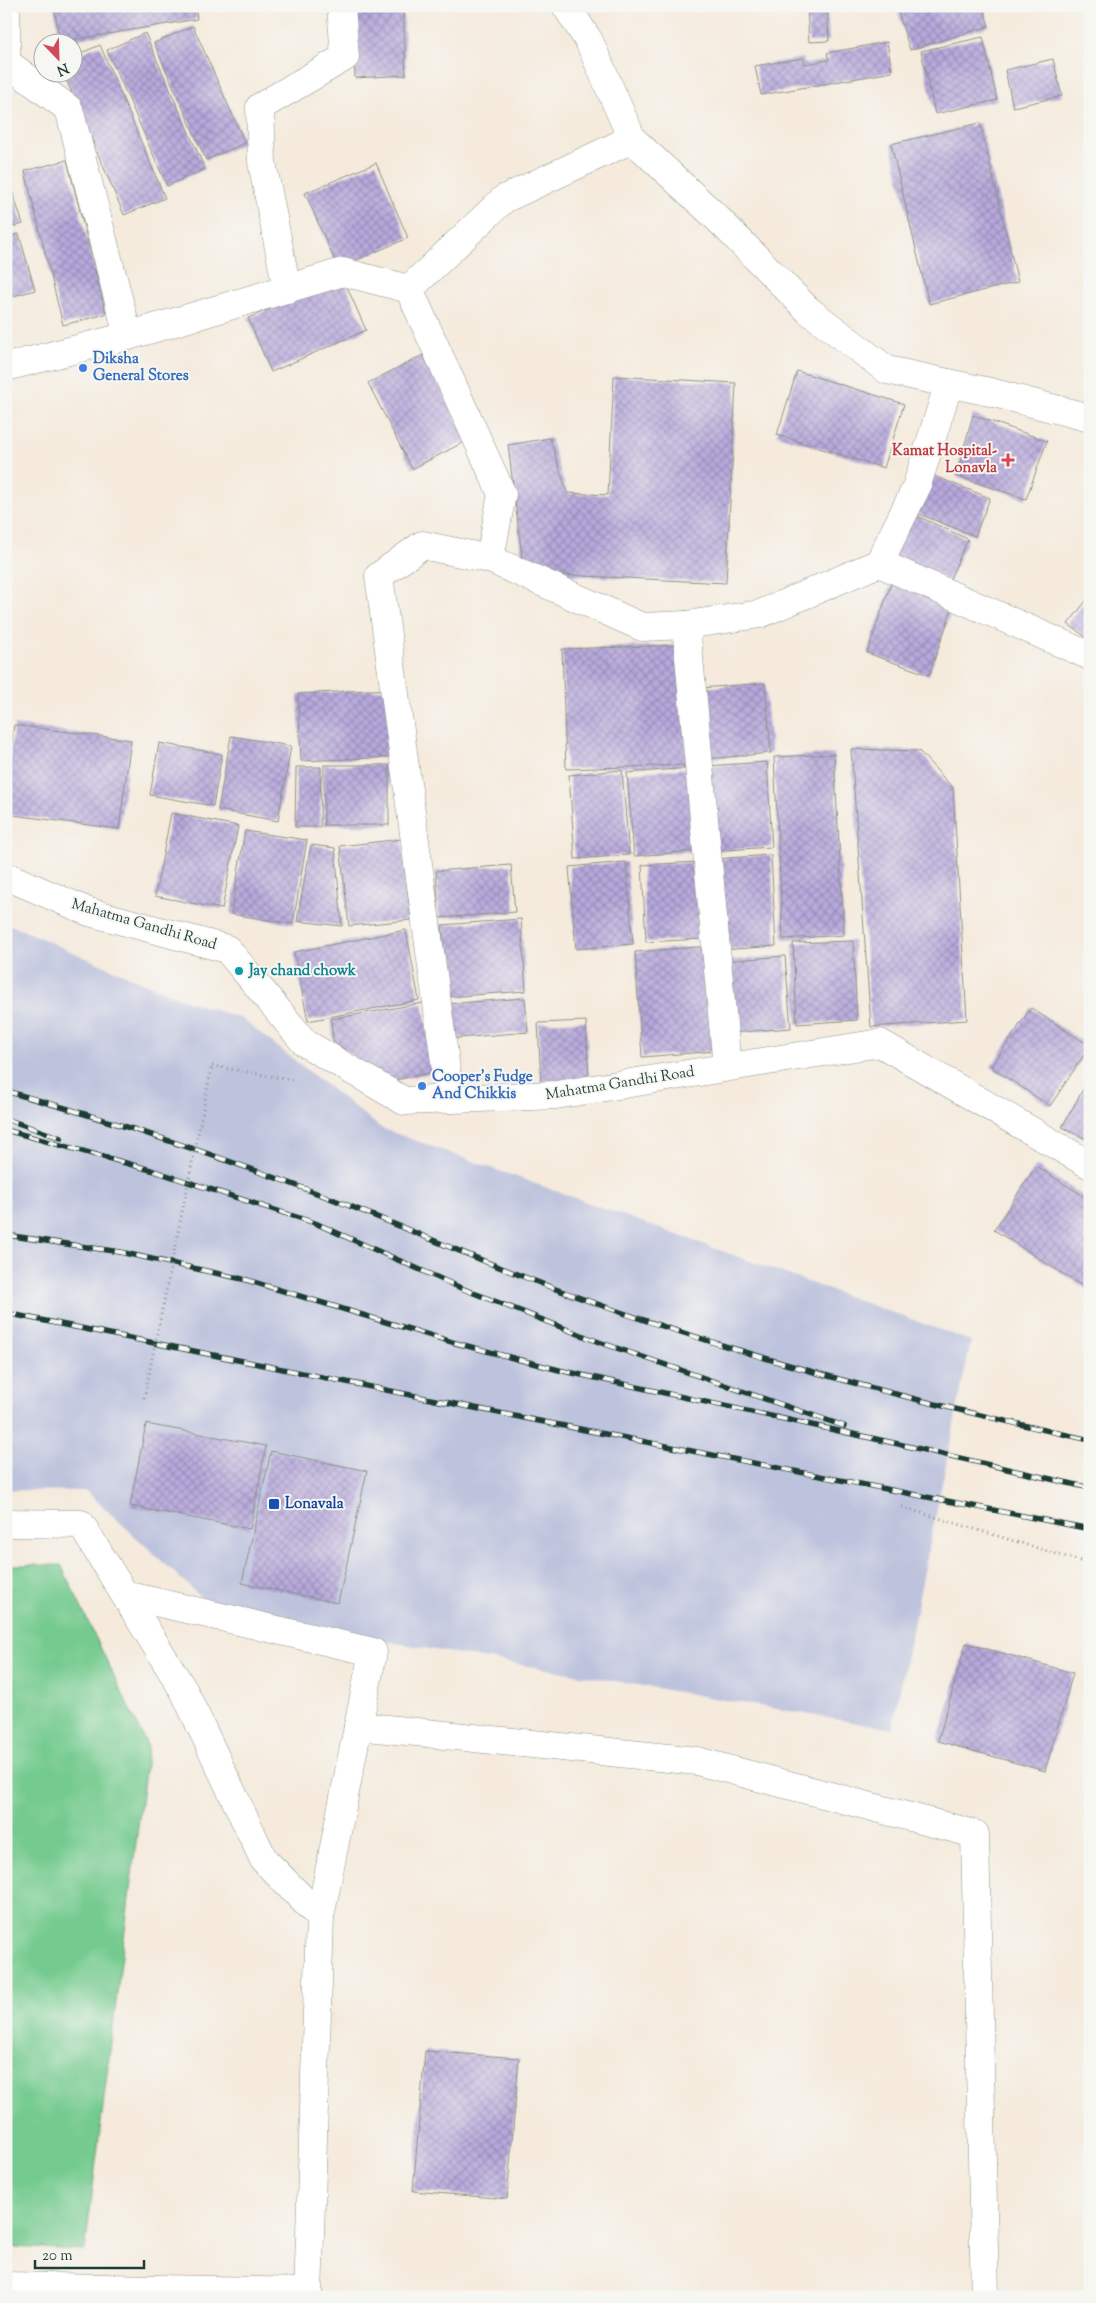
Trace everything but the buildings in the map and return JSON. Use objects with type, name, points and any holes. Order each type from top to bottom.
[{"type":"street","points":[[287,289],[262,162],[260,107],[345,57],[341,6]]},
{"type":"street","points":[[566,6],[589,41],[632,140],[716,217],[808,310],[887,370],[949,383],[1090,418]]},
{"type":"street","points":[[6,12],[7,64],[69,110],[128,336]]},
{"type":"street","points":[[409,289],[504,199],[632,140]]},
{"type":"street","points":[[6,368],[128,336],[343,272],[409,289]]},
{"type":"street","points":[[409,289],[502,494],[490,559]]},
{"type":"street","points":[[450,1099],[379,576],[422,545],[490,559],[642,627],[686,625],[760,614],[879,563],[916,488],[949,383]]},
{"type":"street","points":[[879,563],[1090,656]]},
{"type":"street","points":[[686,625],[727,1067]]},
{"type":"street","name":"Mahatma Gandhi Road","points":[[6,876],[90,912],[228,949],[305,1043],[404,1101],[556,1095],[880,1043],[1090,1165]]},
{"type":"street","points":[[6,1523],[81,1524],[184,1691],[264,1860],[320,1917]]},
{"type":"street","points":[[6,2286],[308,2294],[320,1917],[373,1652],[125,1595]]},
{"type":"street","points":[[358,1726],[698,1761],[975,1834],[985,2297]]},
{"type":"path","points":[[144,1398],[212,1066],[292,1080]]},
{"type":"path","points":[[902,1507],[1090,1564]]},
{"type":"shaded area","points":[[6,923],[176,997],[242,1019],[381,1128],[971,1341],[892,1729],[217,1612],[86,1491],[6,1490]]},
{"type":"green space","points":[[6,1565],[61,1565],[148,1747],[85,2250],[6,2247]]},
{"type":"railway","points":[[6,1091],[168,1140],[248,1168],[327,1197],[572,1295],[699,1338],[893,1394],[1090,1440]]},
{"type":"railway","points":[[6,1119],[61,1138]]},
{"type":"railway","points":[[6,1130],[151,1170],[315,1223],[461,1288],[599,1342],[844,1426]]},
{"type":"railway","points":[[6,1235],[120,1252],[247,1280],[452,1342],[559,1370],[1090,1488]]},
{"type":"railway","points":[[6,1313],[534,1420],[1090,1529]]},
{"type":"place","name":"Diksha General Stores","points":[[83,368]]},
{"type":"place","name":"Kamat Hospital- Lonavla","points":[[1008,460]]},
{"type":"place","name":"Jay chand chowk","points":[[239,971]]},
{"type":"place","name":"Cooper's Fudge And Chikkis","points":[[422,1086]]},
{"type":"place","name":"Lonavala","points":[[274,1504]]}]
